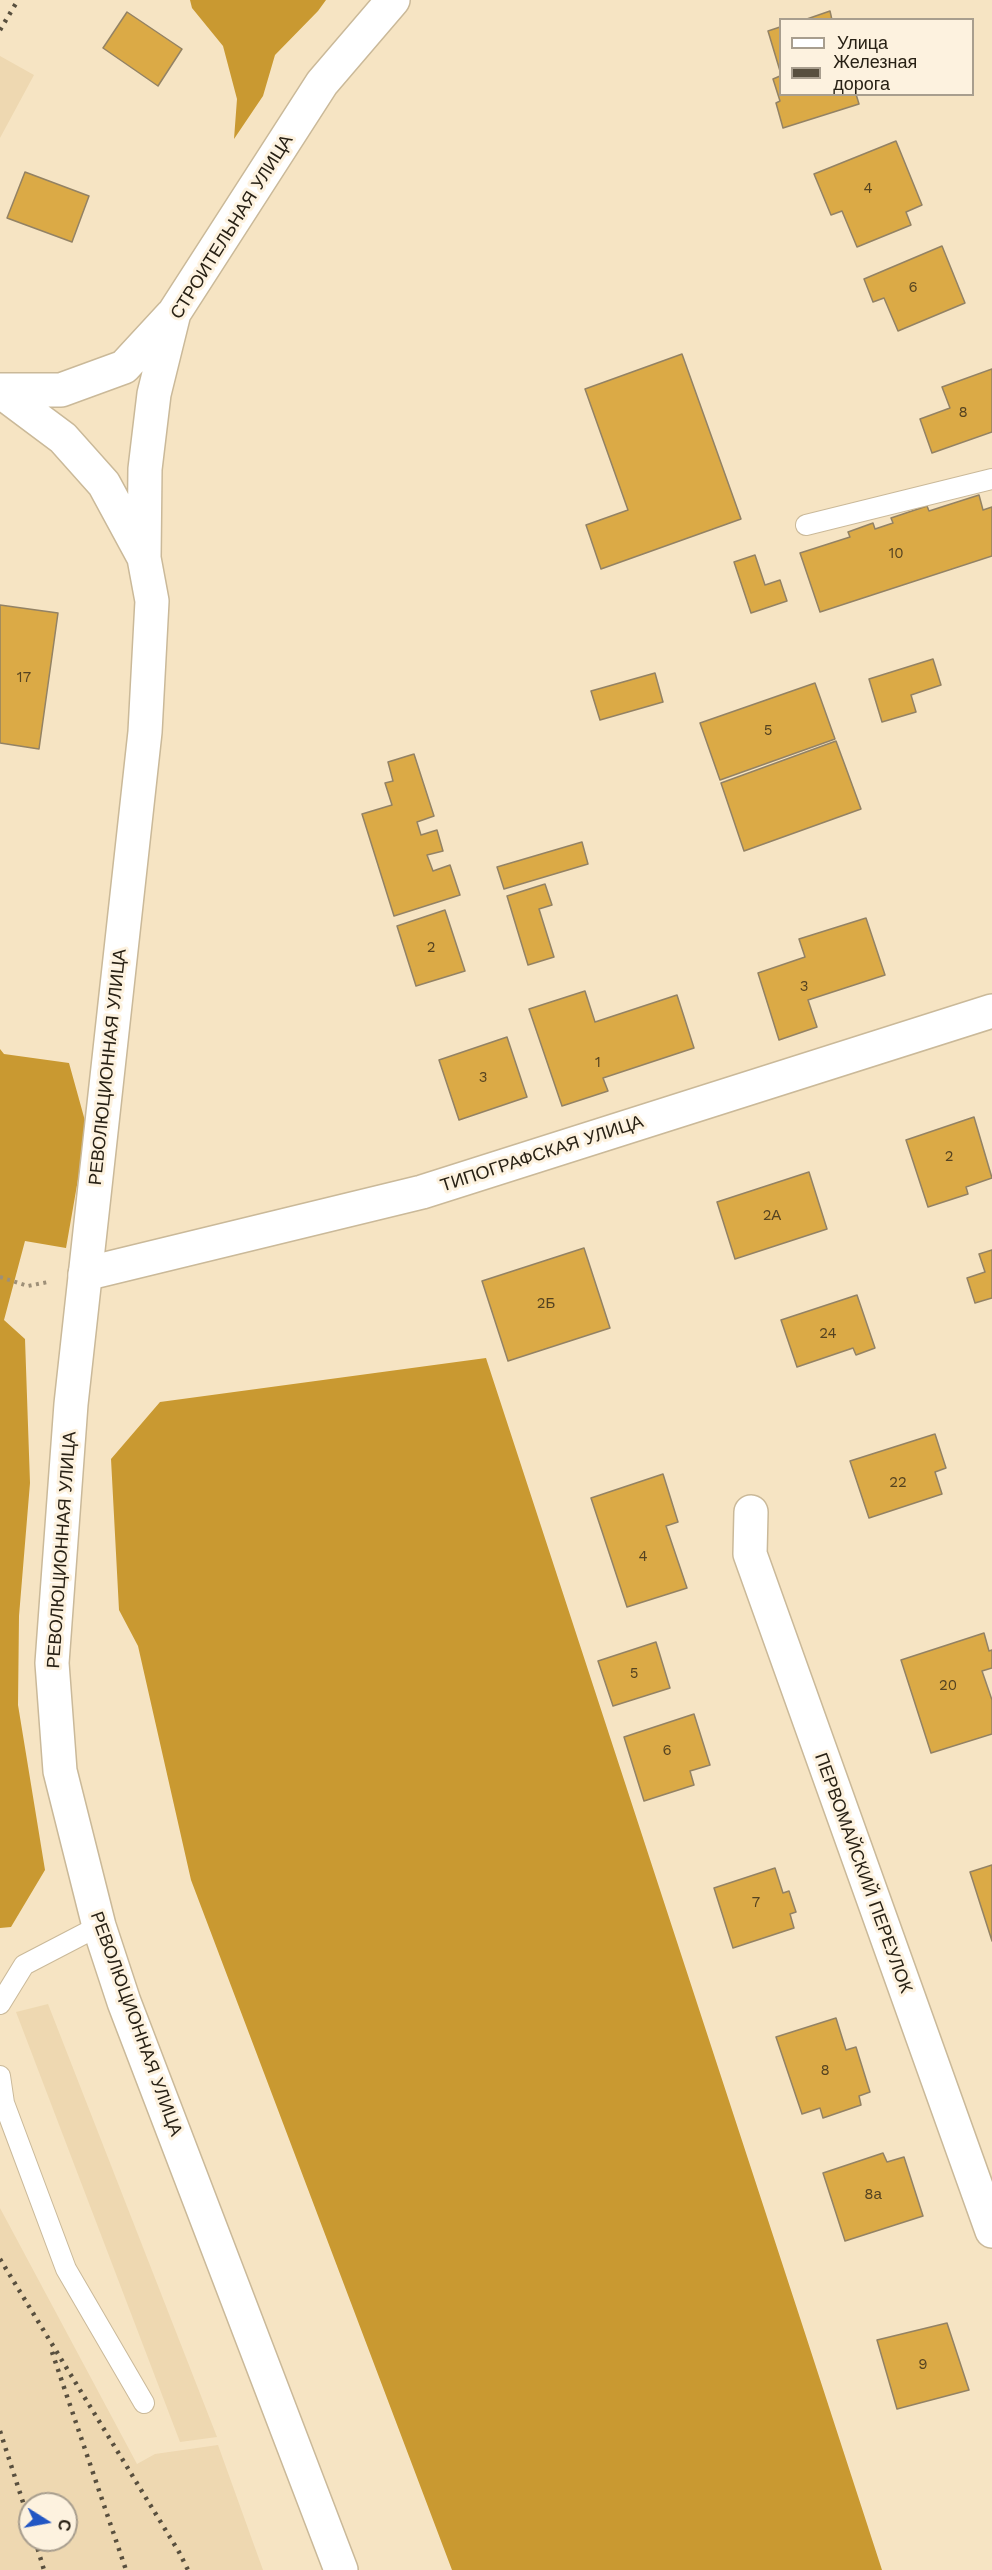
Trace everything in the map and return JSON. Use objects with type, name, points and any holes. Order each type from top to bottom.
[{"type":"street","name":"СТРОИТЕЛЬНАЯ УЛИЦА","points":[[144,558],[146,469],[154,394],[174,314],[322,83],[393,0]]},
{"type":"street","points":[[0,390],[61,390],[124,367],[174,314]]},
{"type":"street","points":[[0,390],[63,438],[104,484],[144,558]]},
{"type":"street","name":"РЕВОЛЮЦИОННАЯ УЛИЦА","points":[[144,558],[152,601],[145,732],[71,1404],[52,1663],[60,1771],[99,1926],[128,2013],[341,2570]]},
{"type":"street","name":"ТИПОГРАФСКАЯ УЛИЦА","points":[[85,1274],[423,1192],[992,1011]]},
{"type":"street","name":"ПЕРВОМАЙСКИЙ ПЕРЕУЛОК","points":[[751,1512],[750,1554],[992,2231]]},
{"type":"lane","points":[[806,525],[992,479]]},
{"type":"lane","points":[[0,2004],[24,1965],[99,1926]]},
{"type":"lane","points":[[0,2076],[4,2103],[66,2269],[144,2403]]},
{"type":"path","points":[[0,1277],[28,1286],[85,1274]]},
{"type":"shaded area","points":[[190,0],[326,0],[275,55],[263,96],[234,139],[237,99],[223,46],[192,8]]},
{"type":"shaded area","points":[[0,56],[34,75],[0,138]]},
{"type":"shaded area","points":[[0,1049],[4,1054],[69,1063],[87,1128],[66,1248],[25,1241],[4,1320],[25,1339],[30,1483],[19,1616],[18,1705],[45,1870],[11,1927],[0,1928]]},
{"type":"shaded area","points":[[486,1358],[882,2570],[452,2570],[191,1880],[138,1646],[119,1610],[111,1459],[160,1402]]},
{"type":"shaded area","points":[[48,2004],[217,2437],[180,2442],[16,2012]]},
{"type":"shaded area","points":[[0,2208],[137,2464],[155,2454],[218,2445],[263,2570],[0,2570]]},
{"type":"building","points":[[830,11],[832,18],[810,18]]},
{"type":"building","points":[[127,12],[182,49],[158,86],[103,48]]},
{"type":"building","points":[[779,27],[779,68],[768,31]]},
{"type":"building","points":[[779,76],[779,96],[857,96],[859,104],[783,128],[776,103],[780,101],[773,79]]},
{"type":"building","points":[[896,141],[922,205],[906,212],[911,225],[857,247],[842,211],[831,215],[814,174]]},
{"type":"building","points":[[25,172],[89,196],[72,242],[7,218]]},
{"type":"building","points":[[942,246],[965,303],[898,331],[884,298],[873,302],[864,279]]},
{"type":"building","points":[[682,354],[741,519],[601,569],[586,525],[628,510],[585,389]]},
{"type":"building","points":[[992,369],[992,432],[932,453],[920,419],[950,408],[942,387]]},
{"type":"building","points":[[979,495],[983,510],[992,507],[992,556],[820,612],[800,553],[850,537],[848,532],[873,523],[875,529],[893,523],[891,518],[927,506],[929,511]]},
{"type":"building","points":[[755,555],[765,585],[780,580],[787,601],[751,613],[734,562]]},
{"type":"building","points":[[0,605],[58,613],[39,749],[0,743]]},
{"type":"building","points":[[933,659],[941,685],[911,695],[916,712],[882,722],[869,679]]},
{"type":"building","points":[[655,673],[663,702],[600,720],[591,691]]},
{"type":"building","points":[[815,683],[835,739],[720,780],[700,723]]},
{"type":"building","points":[[836,741],[861,809],[744,851],[721,783]]},
{"type":"building","points":[[414,754],[434,816],[417,822],[421,835],[437,830],[443,851],[427,855],[433,871],[450,865],[460,895],[394,916],[362,814],[392,805],[385,783],[393,781],[388,762]]},
{"type":"building","points":[[582,842],[588,864],[504,889],[497,867]]},
{"type":"building","points":[[545,884],[552,905],[539,909],[554,957],[528,965],[507,896]]},
{"type":"building","points":[[445,910],[465,971],[416,986],[397,926]]},
{"type":"building","points":[[866,918],[885,975],[808,1000],[817,1027],[779,1040],[758,973],[805,957],[799,939]]},
{"type":"building","points":[[585,991],[595,1022],[677,995],[694,1048],[603,1078],[608,1091],[562,1106],[529,1009]]},
{"type":"building","points":[[507,1037],[527,1097],[459,1120],[439,1060]]},
{"type":"building","points":[[974,1117],[992,1178],[966,1187],[968,1194],[928,1207],[906,1140]]},
{"type":"building","points":[[809,1172],[827,1229],[735,1259],[717,1202]]},
{"type":"building","points":[[584,1248],[610,1328],[508,1361],[482,1281]]},
{"type":"building","points":[[992,1250],[992,1298],[975,1303],[967,1278],[985,1272],[979,1254]]},
{"type":"building","points":[[857,1295],[875,1348],[856,1355],[853,1348],[797,1367],[781,1320]]},
{"type":"building","points":[[935,1434],[946,1468],[935,1472],[942,1494],[869,1518],[850,1461]]},
{"type":"building","points":[[663,1474],[678,1522],[666,1526],[687,1588],[627,1607],[591,1498]]},
{"type":"building","points":[[984,1633],[989,1651],[992,1650],[992,1668],[982,1671],[992,1700],[992,1734],[931,1753],[901,1660]]},
{"type":"building","points":[[656,1642],[670,1688],[613,1706],[598,1661]]},
{"type":"building","points":[[694,1714],[710,1765],[690,1771],[694,1785],[644,1801],[624,1737]]},
{"type":"building","points":[[992,1865],[992,1941],[970,1872]]},
{"type":"building","points":[[775,1868],[783,1893],[789,1891],[796,1912],[790,1914],[794,1928],[733,1948],[714,1888]]},
{"type":"building","points":[[836,2018],[846,2050],[856,2047],[870,2092],[859,2096],[861,2105],[823,2118],[820,2108],[802,2114],[776,2037]]},
{"type":"building","points":[[883,2153],[887,2162],[904,2157],[923,2216],[845,2241],[823,2173]]},
{"type":"building","points":[[947,2323],[969,2390],[897,2409],[877,2340]]},
{"type":"railway","points":[[0,30],[18,0]]},
{"type":"railway","points":[[0,2259],[188,2570]]},
{"type":"railway","points":[[52,2352],[126,2570]]},
{"type":"railway","points":[[0,2431],[20,2492]]},
{"type":"railway","points":[[39,2552],[44,2570]]}]
